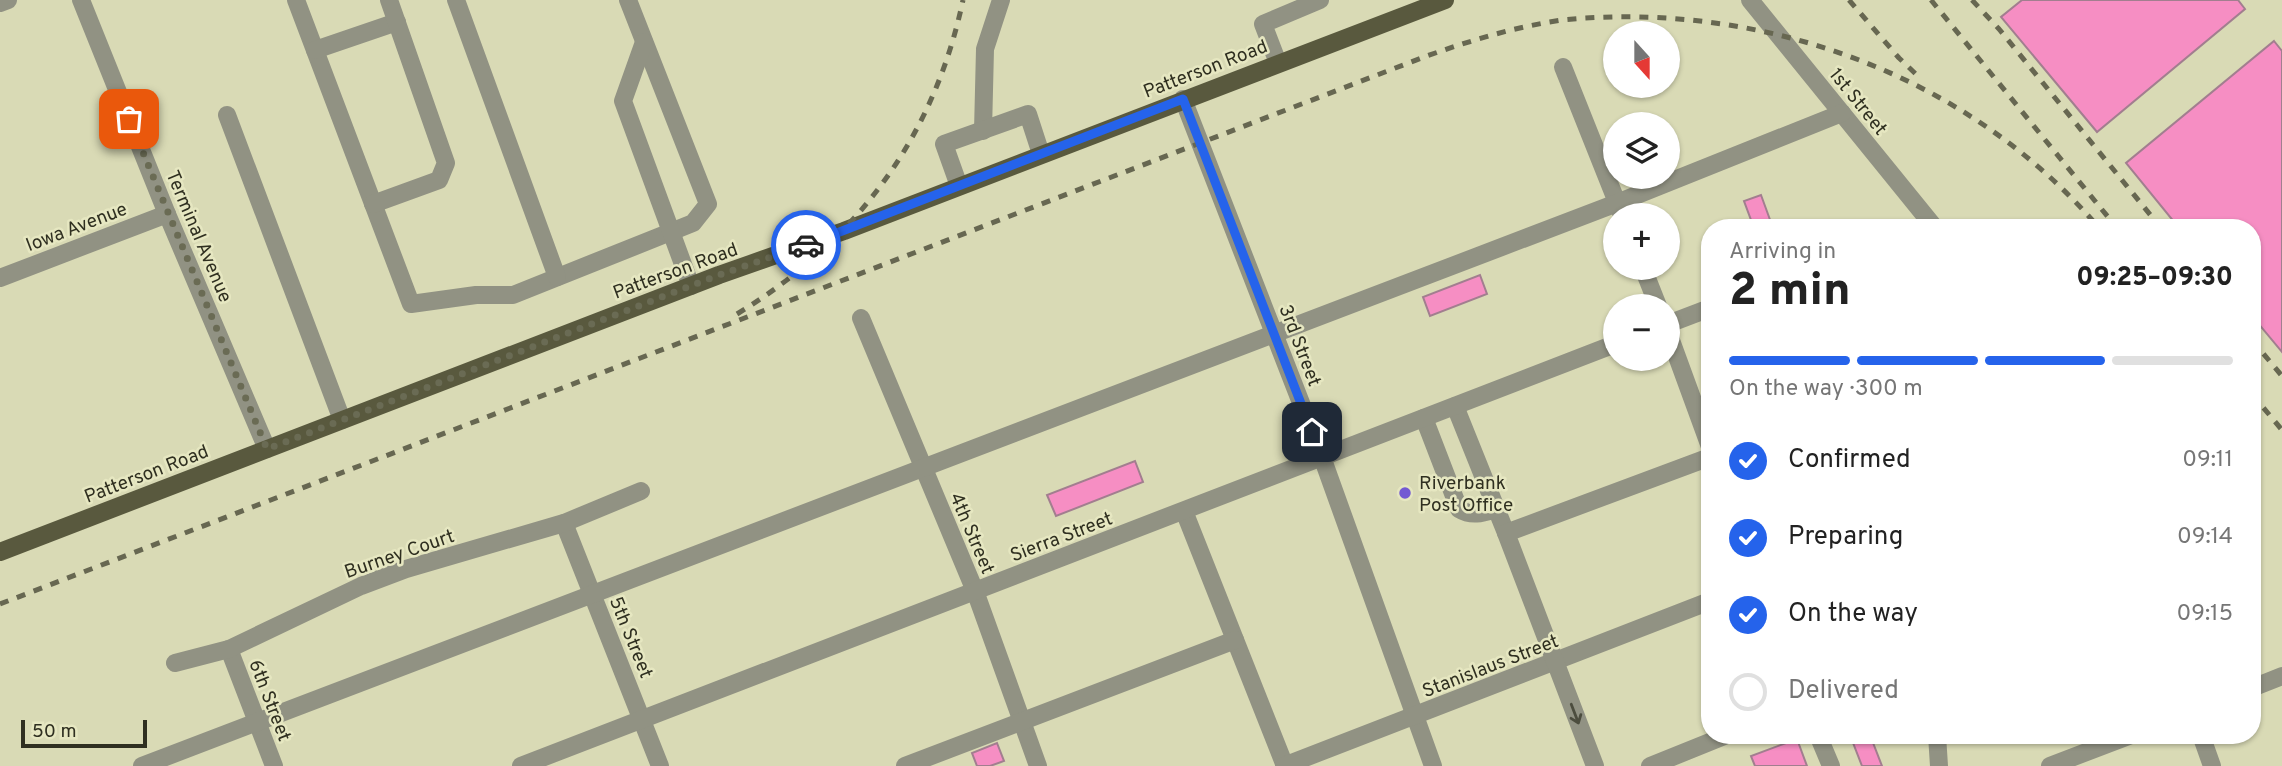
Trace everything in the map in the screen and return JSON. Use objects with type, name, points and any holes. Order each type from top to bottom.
[{"type":"main road","name":"Patterson Road","points":[[0,552],[1445,0]]},
{"type":"street","points":[[0,3],[8,0]]},
{"type":"street","name":"Terminal Avenue","points":[[81,0],[167,214],[267,449]]},
{"type":"street","points":[[296,0],[411,304],[476,295],[513,295],[693,223],[708,204],[628,0]]},
{"type":"street","points":[[373,204],[439,180],[446,163],[389,0]]},
{"type":"street","points":[[456,0],[557,277]]},
{"type":"street","points":[[983,131],[985,49],[1001,0]]},
{"type":"street","points":[[1278,63],[1262,24],[1320,0]]},
{"type":"street","name":"1st Street","points":[[1750,0],[1842,113],[1923,219]]},
{"type":"street","points":[[315,50],[397,22]]},
{"type":"street","points":[[645,42],[623,101],[691,286]]},
{"type":"street","points":[[1563,67],[1617,203]]},
{"type":"street","name":"3rd Street","points":[[1183,99],[1322,457],[1433,766]]},
{"type":"street","points":[[1633,203],[1842,113]]},
{"type":"street","points":[[959,186],[944,145],[1028,114],[1041,154]]},
{"type":"street","points":[[227,115],[342,420]]},
{"type":"street","name":"Iowa Avenue","points":[[0,278],[167,214]]},
{"type":"street","points":[[142,766],[1273,333],[1603,215]]},
{"type":"street","points":[[1680,319],[1701,311]]},
{"type":"street","name":"4th Street","points":[[862,318],[975,592],[1038,766]]},
{"type":"street","name":"Sierra Street","points":[[521,766],[1603,349]]},
{"type":"street","points":[[1680,365],[1701,422]]},
{"type":"street","points":[[1455,406],[1595,766]]},
{"type":"street","points":[[1424,418],[1459,509],[1477,514],[1496,509]]},
{"type":"street","points":[[1506,534],[1701,460]]},
{"type":"street","name":"Burney Court","points":[[175,663],[229,649],[361,586],[405,569],[564,523],[641,491]]},
{"type":"street","points":[[1184,511],[1284,766]]},
{"type":"street","name":"5th Street","points":[[564,523],[660,766]]},
{"type":"street","name":"Stanislaus Street","points":[[1284,766],[1701,605]]},
{"type":"street","points":[[905,766],[1235,640]]},
{"type":"street","name":"6th Street","points":[[229,649],[274,766]]},
{"type":"street","points":[[2261,684],[2282,676]]},
{"type":"street","points":[[1650,766],[1705,744]]},
{"type":"street","points":[[1822,744],[1831,766]]},
{"type":"street","points":[[1938,744],[1940,766]]},
{"type":"street","points":[[2050,766],[2107,744]]},
{"type":"street","points":[[2204,744],[2212,766]]},
{"type":"building","points":[[2022,0],[2238,0],[2245,9],[2097,132],[2001,17]]},
{"type":"building","points":[[2274,41],[2282,51],[2282,352],[2261,327],[2261,219],[2172,219],[2126,163]]},
{"type":"building","points":[[1761,195],[1770,219],[1751,219],[1744,201]]},
{"type":"building","points":[[1480,275],[1487,294],[1430,316],[1423,297]]},
{"type":"building","points":[[1135,461],[1143,482],[1056,516],[1047,495]]},
{"type":"building","points":[[997,743],[1004,761],[990,766],[977,766],[972,753]]},
{"type":"building","points":[[1783,744],[1799,744],[1807,766],[1755,766],[1751,756]]},
{"type":"building","points":[[1853,744],[1873,744],[1882,766],[1862,766]]},
{"type":"railway","points":[[737,314],[780,285],[819,253],[854,219],[884,181],[910,140],[932,97],[950,50],[963,0]]},
{"type":"railway","points":[[1849,0],[1920,78]]},
{"type":"railway","points":[[1931,0],[2110,219]]},
{"type":"railway","points":[[1972,0],[1999,29],[2154,219]]},
{"type":"railway","points":[[0,604],[1424,57],[1527,26],[1562,20],[1637,17],[1712,23],[1786,37],[1857,59],[1925,90],[1988,128],[2047,174],[2090,219]]},
{"type":"railway","points":[[2261,351],[2282,376]]},
{"type":"railway","points":[[2261,405],[2282,430]]},
{"type":"way so far","points":[[129,119],[267,449],[719,275],[806,245]]},
{"type":"place","name":"Riverbank Post Office","points":[[1405,493]]},
{"type":"route","points":[[806,245],[1183,99],[1312,432]]}]
